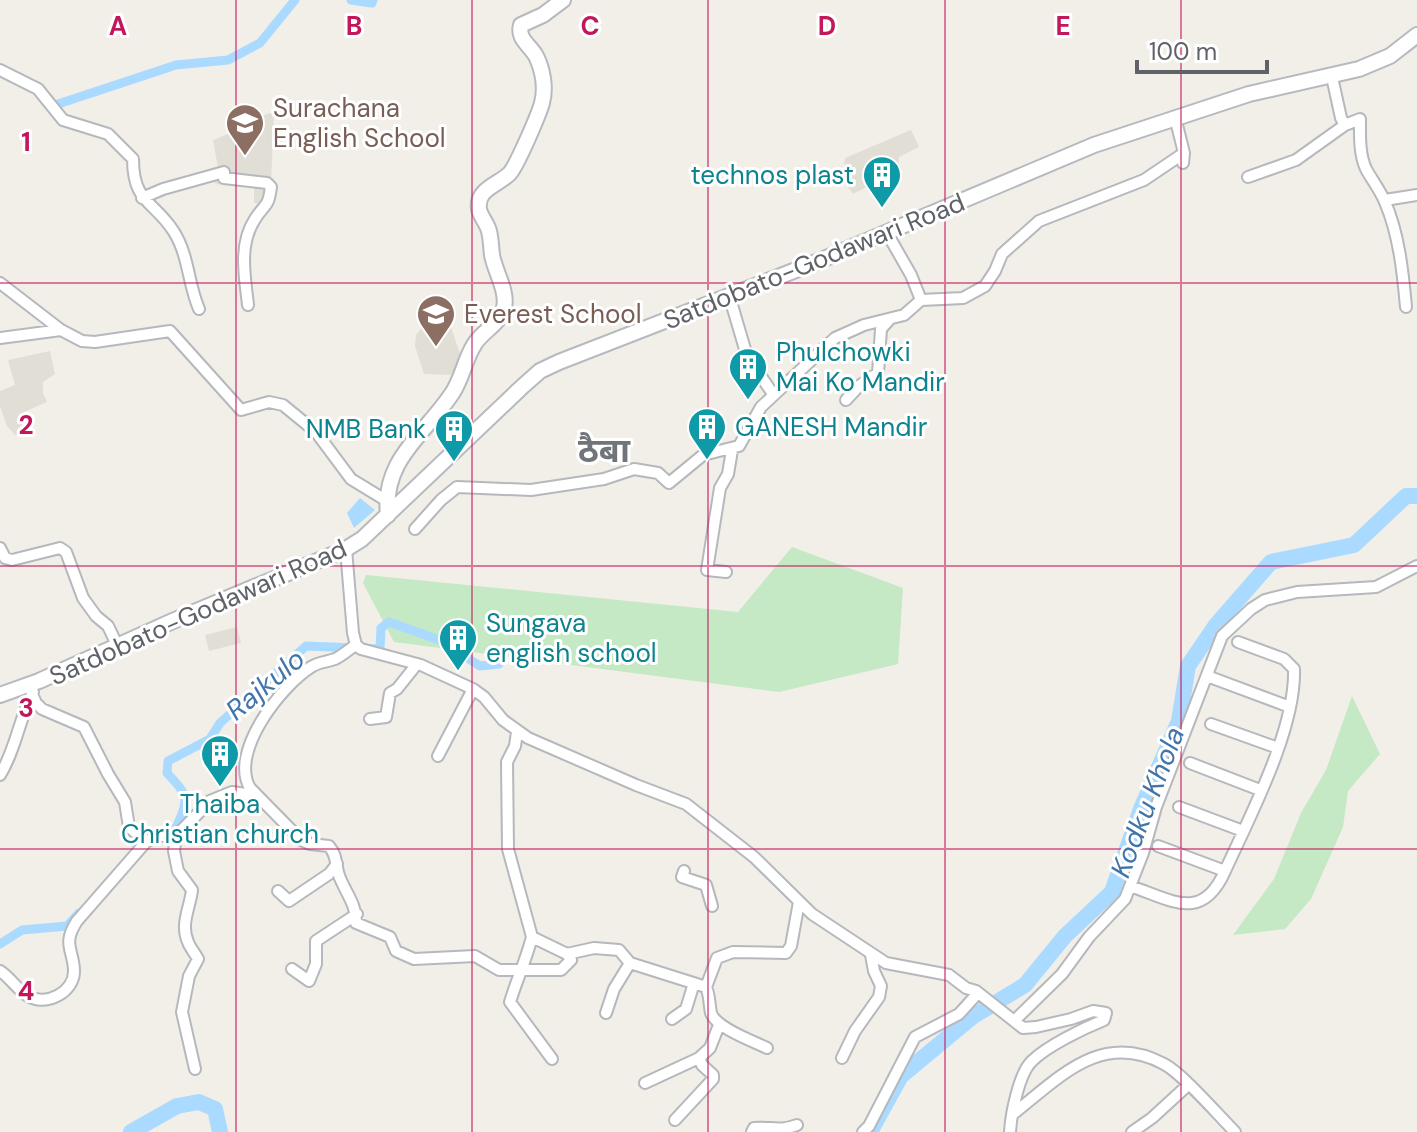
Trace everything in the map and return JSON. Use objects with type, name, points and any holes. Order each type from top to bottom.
[{"type":"street","points":[[0,283],[61,330],[82,341],[95,342],[170,331],[241,410],[269,402],[283,405],[316,432],[351,479],[388,508],[394,473],[408,445],[450,396],[463,375],[474,345],[504,310],[504,296],[492,258],[489,231],[479,208],[480,199],[486,189],[508,176],[516,166],[542,104],[544,76],[536,55],[521,37],[521,25],[543,15],[563,0]]},
{"type":"street","name":"Satdobato-Godawari Road","points":[[0,695],[36,688],[118,647],[346,549],[362,539],[388,508],[540,371],[819,261],[1094,145],[1274,88],[1332,77],[1382,59],[1417,35]]},
{"type":"street","points":[[0,70],[38,89],[63,120],[108,134],[133,159],[133,178],[142,198],[174,231],[188,266],[190,289],[199,309]]},
{"type":"street","points":[[1332,77],[1345,125]]},
{"type":"street","points":[[415,529],[457,487],[531,490],[604,479],[634,469],[658,473],[669,483],[703,455],[732,450],[739,446],[754,416],[773,394],[835,338],[864,325],[904,315],[921,300],[963,298],[985,286],[1002,254],[1039,221],[1144,180],[1184,158],[1175,117]]},
{"type":"street","points":[[1248,177],[1296,160],[1345,125],[1360,119],[1364,165],[1385,200],[1404,277],[1406,307]]},
{"type":"street","points":[[142,198],[224,172],[224,178],[267,183],[271,187],[269,204],[255,219],[246,240],[243,261],[248,305]]},
{"type":"street","points":[[1385,200],[1417,195]]},
{"type":"street","points":[[887,233],[921,300]]},
{"type":"street","points":[[729,295],[747,356],[773,394]]},
{"type":"street","points":[[846,400],[878,373],[881,329],[890,319]]},
{"type":"street","points":[[0,338],[61,330]]},
{"type":"street","points":[[726,572],[707,570],[720,488],[728,474],[732,450]]},
{"type":"street","points":[[0,548],[5,558],[12,560],[60,548],[66,552],[83,598],[108,626],[118,647]]},
{"type":"street","points":[[346,549],[356,645]]},
{"type":"street","points":[[1009,1017],[1062,974],[1089,937],[1125,899],[1156,807],[1222,636],[1265,600],[1297,592],[1376,587],[1417,566]]},
{"type":"street","points":[[1130,886],[1182,904],[1199,902],[1216,892],[1278,748],[1295,686],[1294,669],[1284,659],[1238,642]]},
{"type":"street","points":[[356,645],[417,664],[473,689],[517,732],[686,804],[754,857],[812,914],[886,963],[949,975],[1023,1028],[1093,1011],[1106,1013],[1104,1020],[1082,1029],[1031,1061],[1011,1115],[1010,1132]]},
{"type":"street","points":[[356,645],[335,659],[314,664],[290,683],[262,718],[250,741],[244,778],[253,792],[301,840],[329,846],[334,852],[338,876],[357,914],[356,923],[390,937],[396,951],[414,959],[475,956],[499,970],[522,972],[561,970],[571,960],[567,954],[532,937]]},
{"type":"street","points":[[370,719],[386,717],[390,693],[417,664]]},
{"type":"street","points":[[1207,676],[1290,707]]},
{"type":"street","points":[[0,775],[36,688]]},
{"type":"street","points":[[36,688],[36,703],[42,709],[84,727],[125,802],[129,827],[146,842]]},
{"type":"street","points":[[438,756],[473,689]]},
{"type":"street","points":[[1211,724],[1278,748]]},
{"type":"street","points":[[517,732],[515,746],[507,762],[508,849],[532,937],[510,1002],[552,1059]]},
{"type":"street","points":[[1190,763],[1260,790]]},
{"type":"street","points":[[195,1069],[182,1012],[189,976],[198,959],[188,942],[183,923],[192,890],[178,871],[174,851],[176,836],[210,801],[232,792],[253,792]]},
{"type":"street","points":[[1179,807],[1243,831]]},
{"type":"street","points":[[0,971],[25,995],[44,1001],[54,999],[72,978],[69,948],[73,928],[97,896],[118,877],[146,842],[157,836],[176,836]]},
{"type":"street","points":[[1158,846],[1225,871]]},
{"type":"street","points":[[278,891],[289,901],[329,874],[337,864]]},
{"type":"street","points":[[684,871],[682,877],[706,885],[712,906]]},
{"type":"street","points":[[767,1048],[719,1025],[712,1015],[711,998],[706,987],[717,958],[733,952],[786,953],[791,946],[799,902]]},
{"type":"street","points":[[292,969],[309,981],[316,964],[316,941],[357,914]]},
{"type":"street","points":[[567,954],[594,948],[619,950],[630,963],[706,987]]},
{"type":"street","points":[[842,1058],[855,1031],[879,997],[881,986],[871,955]]},
{"type":"street","points":[[606,1013],[614,989],[630,963]]},
{"type":"street","points":[[672,1019],[686,1009],[694,983]]},
{"type":"street","points":[[863,1132],[915,1037],[959,1014],[982,996]]},
{"type":"street","points":[[645,1083],[699,1058],[710,1048],[719,1025]]},
{"type":"street","points":[[1011,1115],[1077,1064],[1110,1051],[1165,1064],[1235,1132]]},
{"type":"street","points":[[675,1120],[713,1079],[699,1058]]},
{"type":"street","points":[[1132,1132],[1188,1085]]},
{"type":"street","points":[[752,1132],[759,1127],[782,1131],[797,1125]]},
{"type":"shaded area","name":"Surachana English School","points":[[274,112],[271,185],[267,205],[254,203],[254,187],[215,184],[218,168],[213,140],[240,129],[251,119]]},
{"type":"shaded area","points":[[911,130],[919,147],[899,157],[898,171],[853,194],[842,178],[845,158]]},
{"type":"shaded area","name":"Everest School","points":[[450,324],[463,363],[460,369],[450,375],[424,374],[415,346],[416,335],[423,326]]},
{"type":"shaded area","points":[[50,351],[55,374],[43,382],[47,402],[24,412],[32,428],[15,435],[7,426],[0,406],[0,391],[15,385],[8,360]]},
{"type":"shaded area","points":[[237,627],[241,643],[209,651],[205,635]]},
{"type":"green space","points":[[792,547],[903,588],[898,664],[779,692],[394,642],[363,583],[366,575],[738,612]]},
{"type":"green space","points":[[1352,696],[1380,754],[1348,791],[1343,827],[1311,899],[1285,929],[1233,935],[1274,879],[1301,813],[1326,770]]},
{"type":"water","points":[[360,498],[375,510],[354,528],[347,513]]},
{"type":"waterway","points":[[52,106],[176,65],[228,60],[260,43],[295,0]]},
{"type":"waterway","points":[[351,0],[372,3],[373,0]]},
{"type":"waterway","name":"Kodku Khola","points":[[870,1132],[901,1076],[972,1017],[1025,985],[1065,936],[1112,892],[1141,809],[1179,721],[1188,666],[1216,625],[1271,562],[1354,545],[1406,496],[1417,496]]},
{"type":"waterway","name":"Rajkulo","points":[[147,836],[176,828],[185,804],[180,787],[167,773],[168,761],[210,739],[220,723],[306,646],[380,649],[381,628],[389,622],[439,640],[480,666],[499,664]]},
{"type":"waterway","name":"Rajkulo","points":[[0,944],[22,930],[67,926],[79,913]]},
{"type":"waterway","name":"Kodku Khola","points":[[131,1132],[177,1106],[199,1102],[215,1109],[220,1132]]},
{"type":"place","name":"Surachana English School","points":[[245,157]]},
{"type":"place","name":"technos plast","points":[[882,209]]},
{"type":"place","name":"Everest School","points":[[436,348]]},
{"type":"place","name":"Phulchowki Mai Ko Mandir","points":[[748,401]]},
{"type":"place","name":"GANESH Mandir","points":[[707,461]]},
{"type":"place","name":"NMB Bank","points":[[454,463]]},
{"type":"place","name":"Sungava english school","points":[[458,672]]},
{"type":"place","name":"Thaiba Christian church","points":[[220,788]]},
{"type":"district","name":"ठैबा","points":[[604,450]]}]
